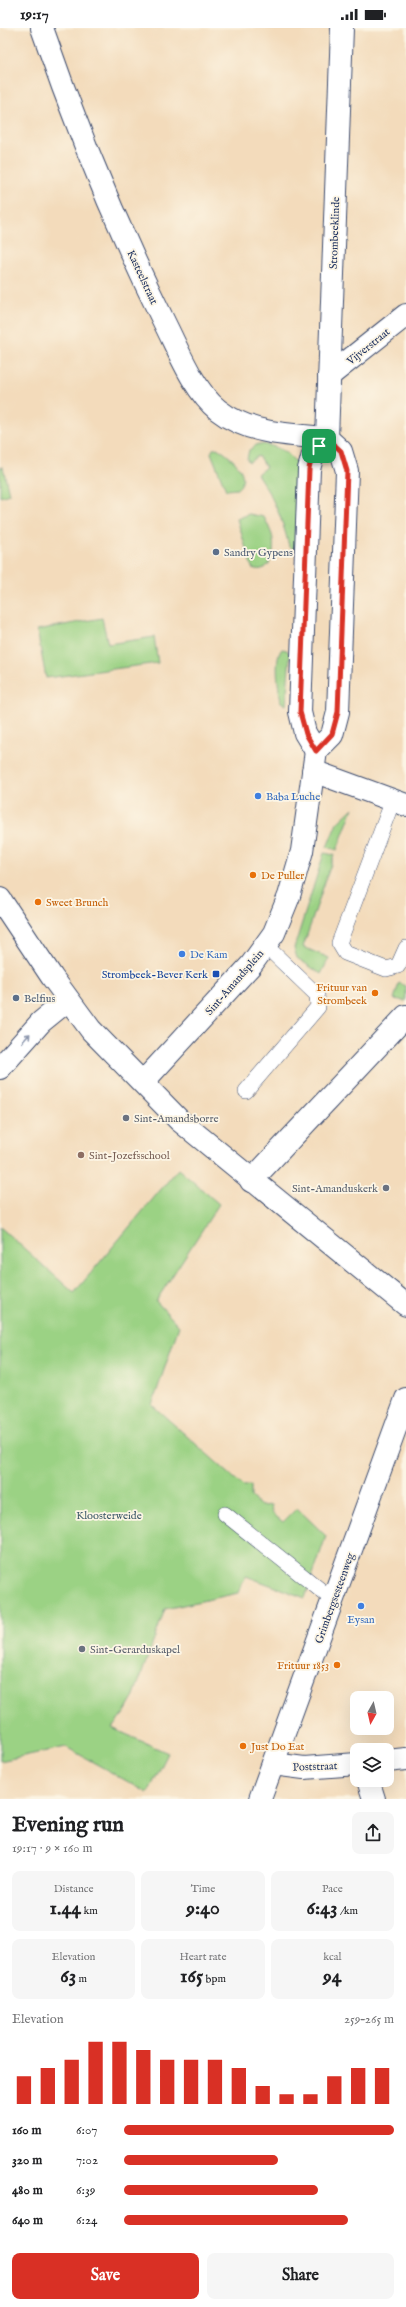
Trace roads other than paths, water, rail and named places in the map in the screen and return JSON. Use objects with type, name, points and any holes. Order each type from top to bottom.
[{"type":"street","name":"Kasteelstraat","points":[[42,28],[98,179],[157,308],[202,393],[217,410],[233,420],[250,427],[288,434],[327,438]]},
{"type":"street","name":"Strombeeklinde","points":[[327,438],[342,28]]},
{"type":"street","name":"Vijverstraat","points":[[329,376],[406,315]]},
{"type":"street","points":[[315,761],[332,734],[338,712],[347,471],[341,451],[327,438],[314,451],[310,459],[309,469],[300,712],[315,761],[399,803]]},
{"type":"street","name":"Sint-Amandsplein","points":[[143,1082],[252,965],[266,946],[281,919],[297,870],[315,761]]},
{"type":"street","points":[[0,899],[68,1000],[91,1030],[180,1121],[251,1181],[406,1305]]},
{"type":"street","points":[[0,1068],[41,1022],[68,1000]]},
{"type":"street","points":[[251,1181],[406,1016]]},
{"type":"street","name":"Grimbergsesteenweg","points":[[260,1799],[404,1413]]},
{"type":"street","points":[[394,1760],[406,1759]]},
{"type":"street","name":"Poststraat","points":[[273,1764],[304,1768],[350,1765]]},
{"type":"street","points":[[370,1787],[374,1799]]},
{"type":"lane","points":[[399,803],[339,943],[345,953],[386,969],[398,966],[406,948]]},
{"type":"lane","points":[[246,1091],[318,1007],[319,1003],[317,995],[266,946]]},
{"type":"lane","points":[[225,1514],[333,1600]]},
{"type":"place","name":"Sandry Gypens","points":[[216,552]]},
{"type":"place","name":"Baba Luche","points":[[258,796]]},
{"type":"place","name":"De Puller","points":[[253,875]]},
{"type":"place","name":"Sweet Brunch","points":[[38,902]]},
{"type":"place","name":"De Kam","points":[[182,954]]},
{"type":"place","name":"Strombeek-Bever Kerk","points":[[216,974]]},
{"type":"place","name":"Frituur van Strombeek","points":[[375,993]]},
{"type":"place","name":"Belfius","points":[[16,998]]},
{"type":"place","name":"Sint-Amandsborre","points":[[126,1118]]},
{"type":"place","name":"Sint-Jozefsschool","points":[[81,1155]]},
{"type":"place","name":"Sint-Amanduskerk","points":[[386,1188]]},
{"type":"place","name":"Eysan","points":[[361,1606]]},
{"type":"place","name":"Sint-Gerarduskapel","points":[[82,1649]]},
{"type":"place","name":"Frituur 1853","points":[[337,1665]]},
{"type":"place","name":"Just Do Eat","points":[[243,1746]]},
{"type":"park label","name":"Kloosterweide","points":[[109,1515]]}]
